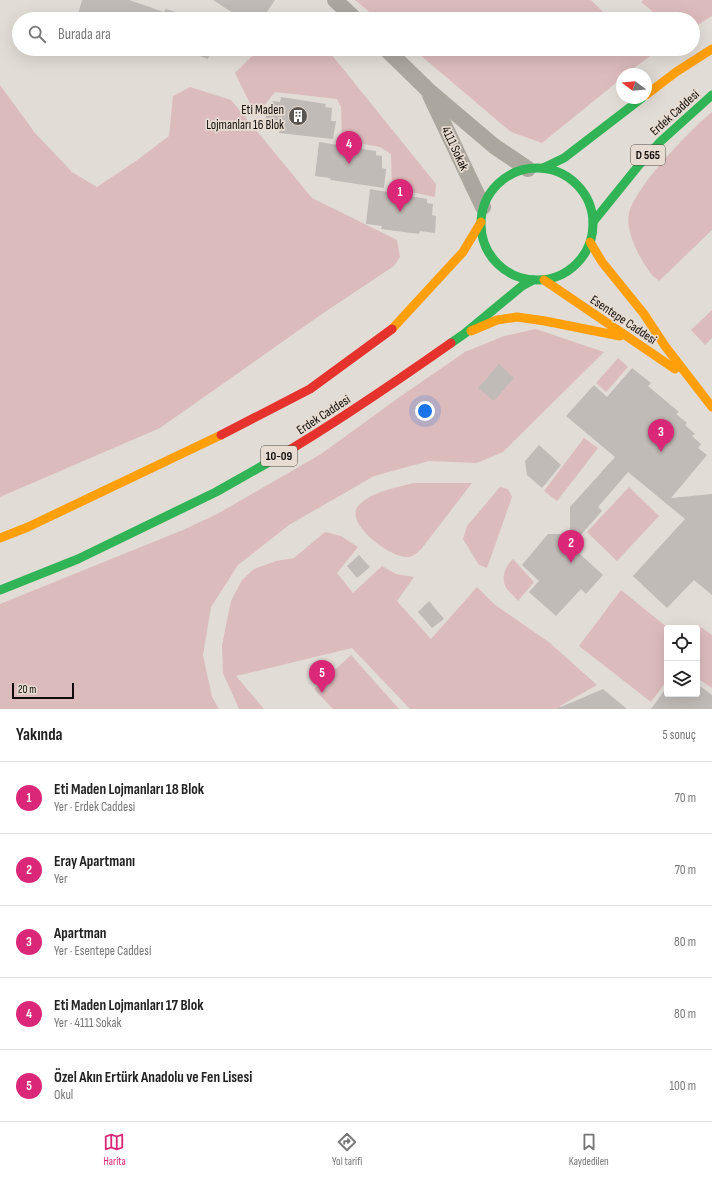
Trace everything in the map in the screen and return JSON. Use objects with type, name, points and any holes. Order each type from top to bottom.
[{"type":"main road","points":[[652,90],[676,72],[712,50]]},
{"type":"main road","name":"Erdek Caddesi","points":[[593,222],[634,170],[661,141],[712,95]]},
{"type":"main road","points":[[0,538],[28,527],[210,442],[310,389],[393,328],[463,252],[482,215],[490,193],[500,182],[513,173],[536,168],[564,158],[634,104]]},
{"type":"main road","points":[[536,168],[556,171],[578,186],[586,197],[591,209],[593,222]]},
{"type":"main road","name":"D 565","points":[[482,215],[482,237],[487,250],[495,262],[506,271],[519,278],[533,280],[544,280],[556,277],[577,264],[590,242],[593,222]]},
{"type":"main road","name":"Esentepe Caddesi","points":[[590,242],[602,262],[644,314],[665,346],[712,408]]},
{"type":"main road","name":"Erdek Caddesi","points":[[0,590],[78,559],[216,492],[302,443],[385,389],[464,334],[522,286],[533,280]]},
{"type":"main road","name":"Esentepe Caddesi","points":[[544,280],[690,379]]},
{"type":"main road","points":[[464,334],[497,320],[517,317],[545,321],[631,339]]},
{"type":"street","points":[[335,0],[348,12]]},
{"type":"street","name":"4111 Sokak","points":[[393,56],[428,90],[494,146],[536,168]]},
{"type":"street","name":"4111 Sokak","points":[[428,90],[482,215]]},
{"type":"shaded area","points":[[355,0],[591,0],[603,12],[370,12]]},
{"type":"shaded area","points":[[643,0],[712,0],[712,16],[700,24],[700,12],[651,12],[652,11],[641,2]]},
{"type":"shaded area","points":[[333,56],[436,184],[435,197],[392,188],[391,154],[380,147],[342,140],[341,107],[337,99],[275,92],[256,116],[235,73],[251,57]]},
{"type":"shaded area","points":[[421,56],[650,56],[633,68],[616,68],[616,83],[542,143],[511,132]]},
{"type":"shaded area","points":[[0,85],[35,133],[72,172],[97,187],[136,161],[169,136],[173,96],[190,87],[231,100],[312,198],[397,240],[400,257],[394,266],[322,314],[160,428],[0,497]]},
{"type":"shaded area","points":[[712,112],[712,230],[659,281],[652,275],[637,251],[629,228],[629,214],[641,189],[664,160],[691,131]]},
{"type":"shaded area","points":[[712,310],[712,338],[705,345],[691,330]]},
{"type":"shaded area","points":[[536,329],[604,352],[503,452],[477,463],[429,461],[374,476],[289,525],[238,565],[211,607],[203,655],[212,697],[219,709],[0,709],[0,604],[183,530],[219,513],[321,454],[465,352],[504,336]]},
{"type":"shaded area","points":[[618,358],[628,367],[606,392],[596,383]]},
{"type":"shaded area","points":[[584,438],[598,448],[557,501],[544,491]]},
{"type":"shaded area","points":[[413,483],[472,483],[422,548],[414,555],[409,557],[391,552],[371,538],[357,521],[356,512],[359,505],[371,496]]},
{"type":"shaded area","points":[[500,487],[508,489],[512,497],[487,568],[479,565],[463,539],[467,526]]},
{"type":"shaded area","points":[[629,487],[659,516],[617,561],[587,532]]},
{"type":"shaded area","points":[[325,532],[341,536],[358,547],[337,573],[353,593],[382,566],[396,574],[414,577],[397,601],[431,639],[477,587],[494,604],[550,643],[597,685],[560,706],[563,709],[410,709],[352,648],[236,676],[264,709],[239,709],[223,673],[222,645],[231,601],[242,580],[254,569],[276,561],[294,558]]},
{"type":"shaded area","points":[[513,559],[534,582],[518,601],[507,589],[504,582],[504,573]]},
{"type":"shaded area","points":[[621,590],[664,625],[664,684],[651,702],[579,646]]},
{"type":"shaded area","points":[[700,626],[712,635],[712,688],[700,680]]},
{"type":"shaded area","points":[[351,655],[399,709],[333,709],[314,689]]},
{"type":"building","points":[[82,0],[129,0],[164,12],[79,12]]},
{"type":"building","points":[[213,0],[275,0],[267,12],[231,12]]},
{"type":"building","points":[[166,9],[176,12],[164,12]]},
{"type":"building","points":[[200,56],[209,56],[208,59]]},
{"type":"building","name":"Eti Maden Lojmanları 16 Blok","points":[[281,97],[326,104],[325,107],[332,108],[331,121],[336,121],[333,139],[279,133],[280,130],[265,129],[266,112],[271,112],[273,101],[280,102]]},
{"type":"building","points":[[319,142],[376,151],[376,155],[382,156],[382,168],[386,169],[384,188],[315,176]]},
{"type":"building","points":[[370,189],[427,199],[427,203],[433,204],[432,215],[436,216],[435,233],[420,231],[419,234],[381,229],[382,226],[366,224]]},
{"type":"building","points":[[499,364],[514,378],[494,401],[478,388]]},
{"type":"building","points":[[632,368],[651,383],[648,386],[679,412],[676,414],[687,423],[685,425],[695,434],[692,436],[701,444],[698,448],[707,455],[671,498],[712,494],[712,595],[694,580],[667,608],[633,576],[685,519],[628,472],[598,507],[602,511],[571,546],[603,575],[586,594],[581,589],[556,616],[529,592],[539,581],[522,565],[548,534],[570,534],[570,507],[615,457],[566,416],[594,385],[607,397]]},
{"type":"building","points":[[539,445],[561,465],[542,488],[527,475],[525,461]]},
{"type":"building","points":[[359,555],[370,567],[357,578],[347,566]]},
{"type":"building","points":[[429,601],[444,619],[432,628],[418,612]]},
{"type":"building","points":[[700,686],[712,695],[712,709],[651,709],[664,691],[664,697],[700,697]]},
{"type":"building","points":[[603,689],[627,709],[556,709]]},
{"type":"traffic: fast","points":[[593,222],[639,165],[661,141],[712,95]]},
{"type":"traffic: fast","points":[[543,168],[564,158],[634,104]]},
{"type":"traffic: fast","points":[[537,168],[558,172],[576,185],[589,203],[593,224],[589,245],[576,263],[558,276],[537,280],[516,276],[498,263],[485,245],[481,224],[485,203],[498,185],[516,172],[537,168]]},
{"type":"traffic: fast","points":[[451,343],[522,286],[533,280]]},
{"type":"traffic: fast","points":[[0,590],[78,559],[216,492],[276,458]]},
{"type":"traffic: slow","points":[[652,90],[676,72],[712,49]]},
{"type":"traffic: slow","points":[[392,329],[463,252],[481,222]]},
{"type":"traffic: slow","points":[[590,242],[602,262],[644,314],[665,346],[712,407]]},
{"type":"traffic: slow","points":[[544,280],[675,369]]},
{"type":"traffic: slow","points":[[471,331],[497,320],[517,317],[620,336]]},
{"type":"traffic: slow","points":[[0,538],[28,527],[221,435]]},
{"type":"traffic: jam","points":[[221,435],[310,389],[392,329]]},
{"type":"traffic: jam","points":[[276,458],[343,417],[451,343]]},
{"type":"place","name":"Eti Maden Lojmanları 16 Blok","points":[[298,116]]},
{"type":"place","name":"Eti Maden Lojmanları 17 Blok","points":[[349,164]]},
{"type":"place","name":"Eti Maden Lojmanları 18 Blok","points":[[400,212]]},
{"type":"place","name":"Apartman","points":[[661,452]]},
{"type":"place","name":"Eray Apartmanı","points":[[571,563]]},
{"type":"place","name":"Özel Akın Ertürk Anadolu ve Fen Lisesi","points":[[322,693]]}]
